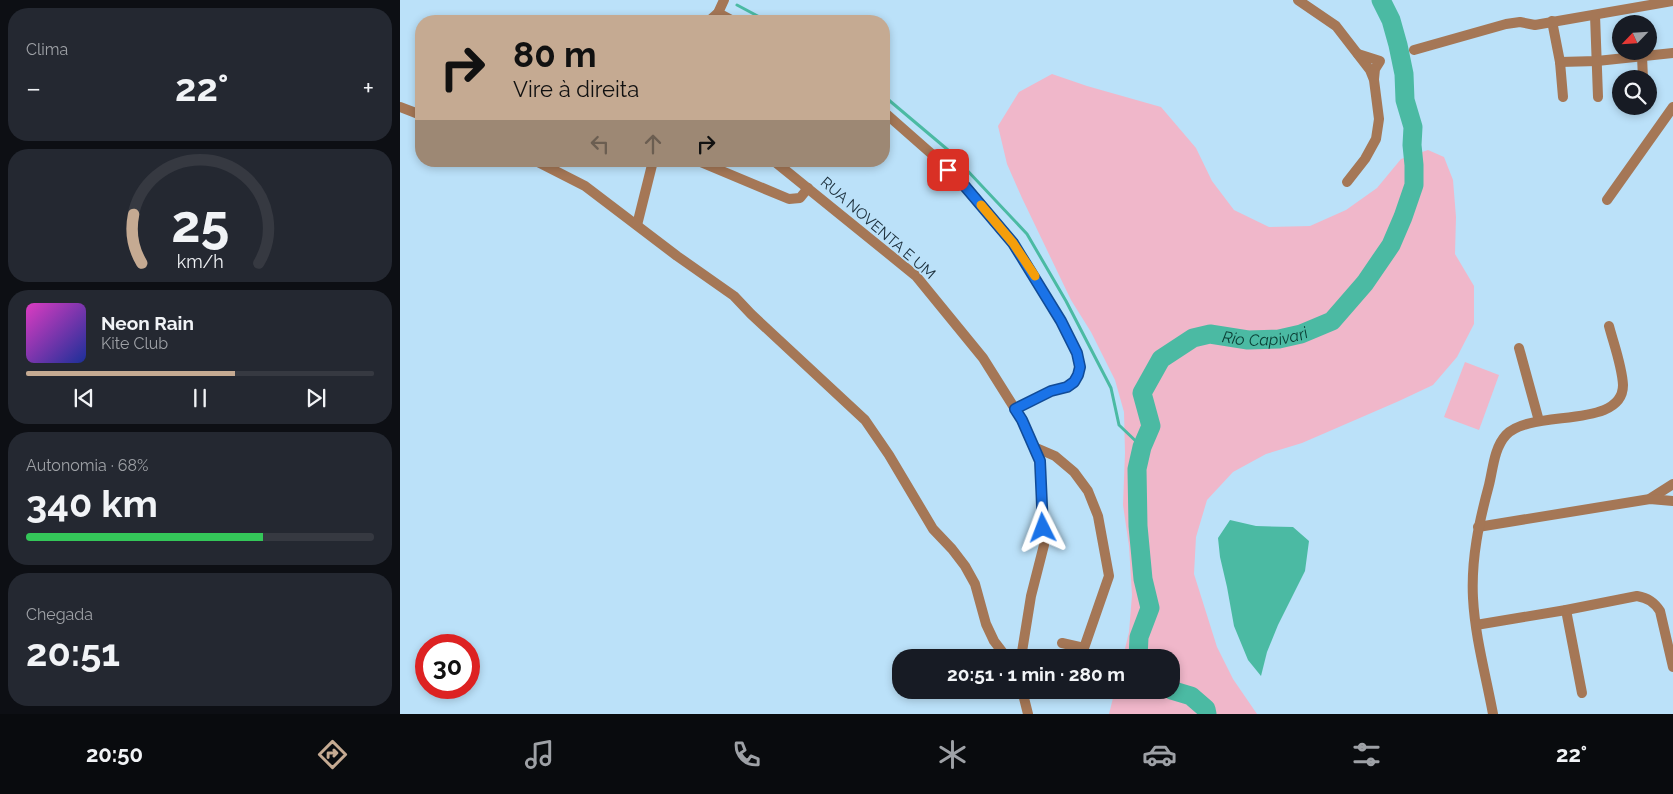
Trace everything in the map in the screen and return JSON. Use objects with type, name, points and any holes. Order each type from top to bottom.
[{"type":"street","points":[[716,15],[724,0]]},
{"type":"street","points":[[1298,0],[1336,26],[1358,54],[1380,61],[1375,69],[1374,80],[1379,119],[1376,139],[1365,159],[1347,182]]},
{"type":"street","points":[[1414,50],[1506,24],[1520,22],[1535,25],[1673,1]]},
{"type":"street","points":[[718,13],[722,15]]},
{"type":"street","points":[[1595,15],[1598,97]]},
{"type":"street","points":[[1552,21],[1560,62],[1563,97]]},
{"type":"street","points":[[1658,54],[1673,53]]},
{"type":"street","points":[[1560,62],[1612,59]]},
{"type":"street","points":[[400,107],[415,113]]},
{"type":"street","points":[[1606,200],[1673,107]]},
{"type":"street","points":[[890,117],[963,184],[1013,243],[1061,321],[1077,353],[1080,367],[1074,382],[1067,387],[1045,394],[1015,409]]},
{"type":"street","points":[[548,167],[585,186],[734,296],[758,321],[865,420],[889,455],[933,529],[952,549],[975,584],[986,624],[1000,649]]},
{"type":"street","points":[[636,225],[651,167]]},
{"type":"street","points":[[712,167],[789,200],[800,198],[808,188]]},
{"type":"street","name":"RUA NOVENTA E UM","points":[[782,167],[916,276],[983,358],[1022,420],[1040,461],[1044,545],[1031,596],[1022,649]]},
{"type":"street","points":[[1493,714],[1476,625],[1473,574],[1474,550],[1478,527],[1497,451],[1501,441],[1514,429],[1539,421],[1608,409],[1618,401],[1623,387],[1622,378],[1609,326]]},
{"type":"street","points":[[1519,348],[1539,421]]},
{"type":"street","points":[[1034,446],[1062,461],[1074,472],[1088,491],[1098,516],[1109,576],[1084,648],[1062,643]]},
{"type":"street","points":[[1650,498],[1673,484]]},
{"type":"street","points":[[1478,527],[1650,498],[1673,502]]},
{"type":"street","points":[[1476,625],[1637,596],[1647,598],[1656,604],[1660,611],[1673,666]]},
{"type":"street","points":[[1566,610],[1582,693]]},
{"type":"street","points":[[1024,699],[1028,714]]},
{"type":"shaded area","points":[[1052,74],[1161,107],[1196,148],[1212,181],[1234,210],[1269,227],[1310,226],[1346,210],[1377,188],[1401,159],[1428,150],[1444,157],[1453,180],[1456,217],[1455,254],[1474,286],[1474,324],[1457,357],[1433,385],[1302,443],[1266,454],[1233,472],[1207,500],[1196,537],[1194,574],[1217,647],[1233,679],[1257,714],[1109,714],[1113,699],[1180,699],[1180,649],[1125,649],[1129,632],[1132,595],[1129,546],[1123,505],[1124,412],[1115,380],[1091,332],[1071,300],[1007,164],[998,126],[1019,92]]},
{"type":"shaded area","points":[[1465,362],[1499,375],[1479,430],[1444,417]]},
{"type":"shaded area","points":[[1230,520],[1256,526],[1293,527],[1309,541],[1305,571],[1278,625],[1267,652],[1261,676],[1248,660],[1234,626],[1220,557],[1218,538]]},
{"type":"waterway","name":"Rio Capivari","points":[[1138,649],[1139,637],[1150,608],[1143,579],[1138,526],[1137,469],[1142,447],[1151,426],[1142,393],[1161,359],[1193,338],[1210,334],[1248,340],[1279,339],[1301,334],[1332,321],[1365,283],[1391,245],[1403,217],[1414,185],[1413,127],[1405,100],[1404,74],[1398,45],[1391,20],[1381,0]]},
{"type":"waterway","points":[[737,5],[756,15]]},
{"type":"waterway","points":[[890,101],[948,150],[1027,234],[1066,301],[1111,388],[1119,425],[1142,447]]},
{"type":"waterway","name":"Rio Capivari","points":[[1180,693],[1191,696],[1206,709],[1207,714]]},
{"type":"slow traffic","points":[[981,205],[1013,243],[1035,276]]},
{"type":"route","points":[[948,170],[963,184],[1013,243],[1034,274],[1077,353],[1080,367],[1074,382],[1067,387],[1032,399],[1015,409],[1022,420],[1040,461],[1043,528]]}]
